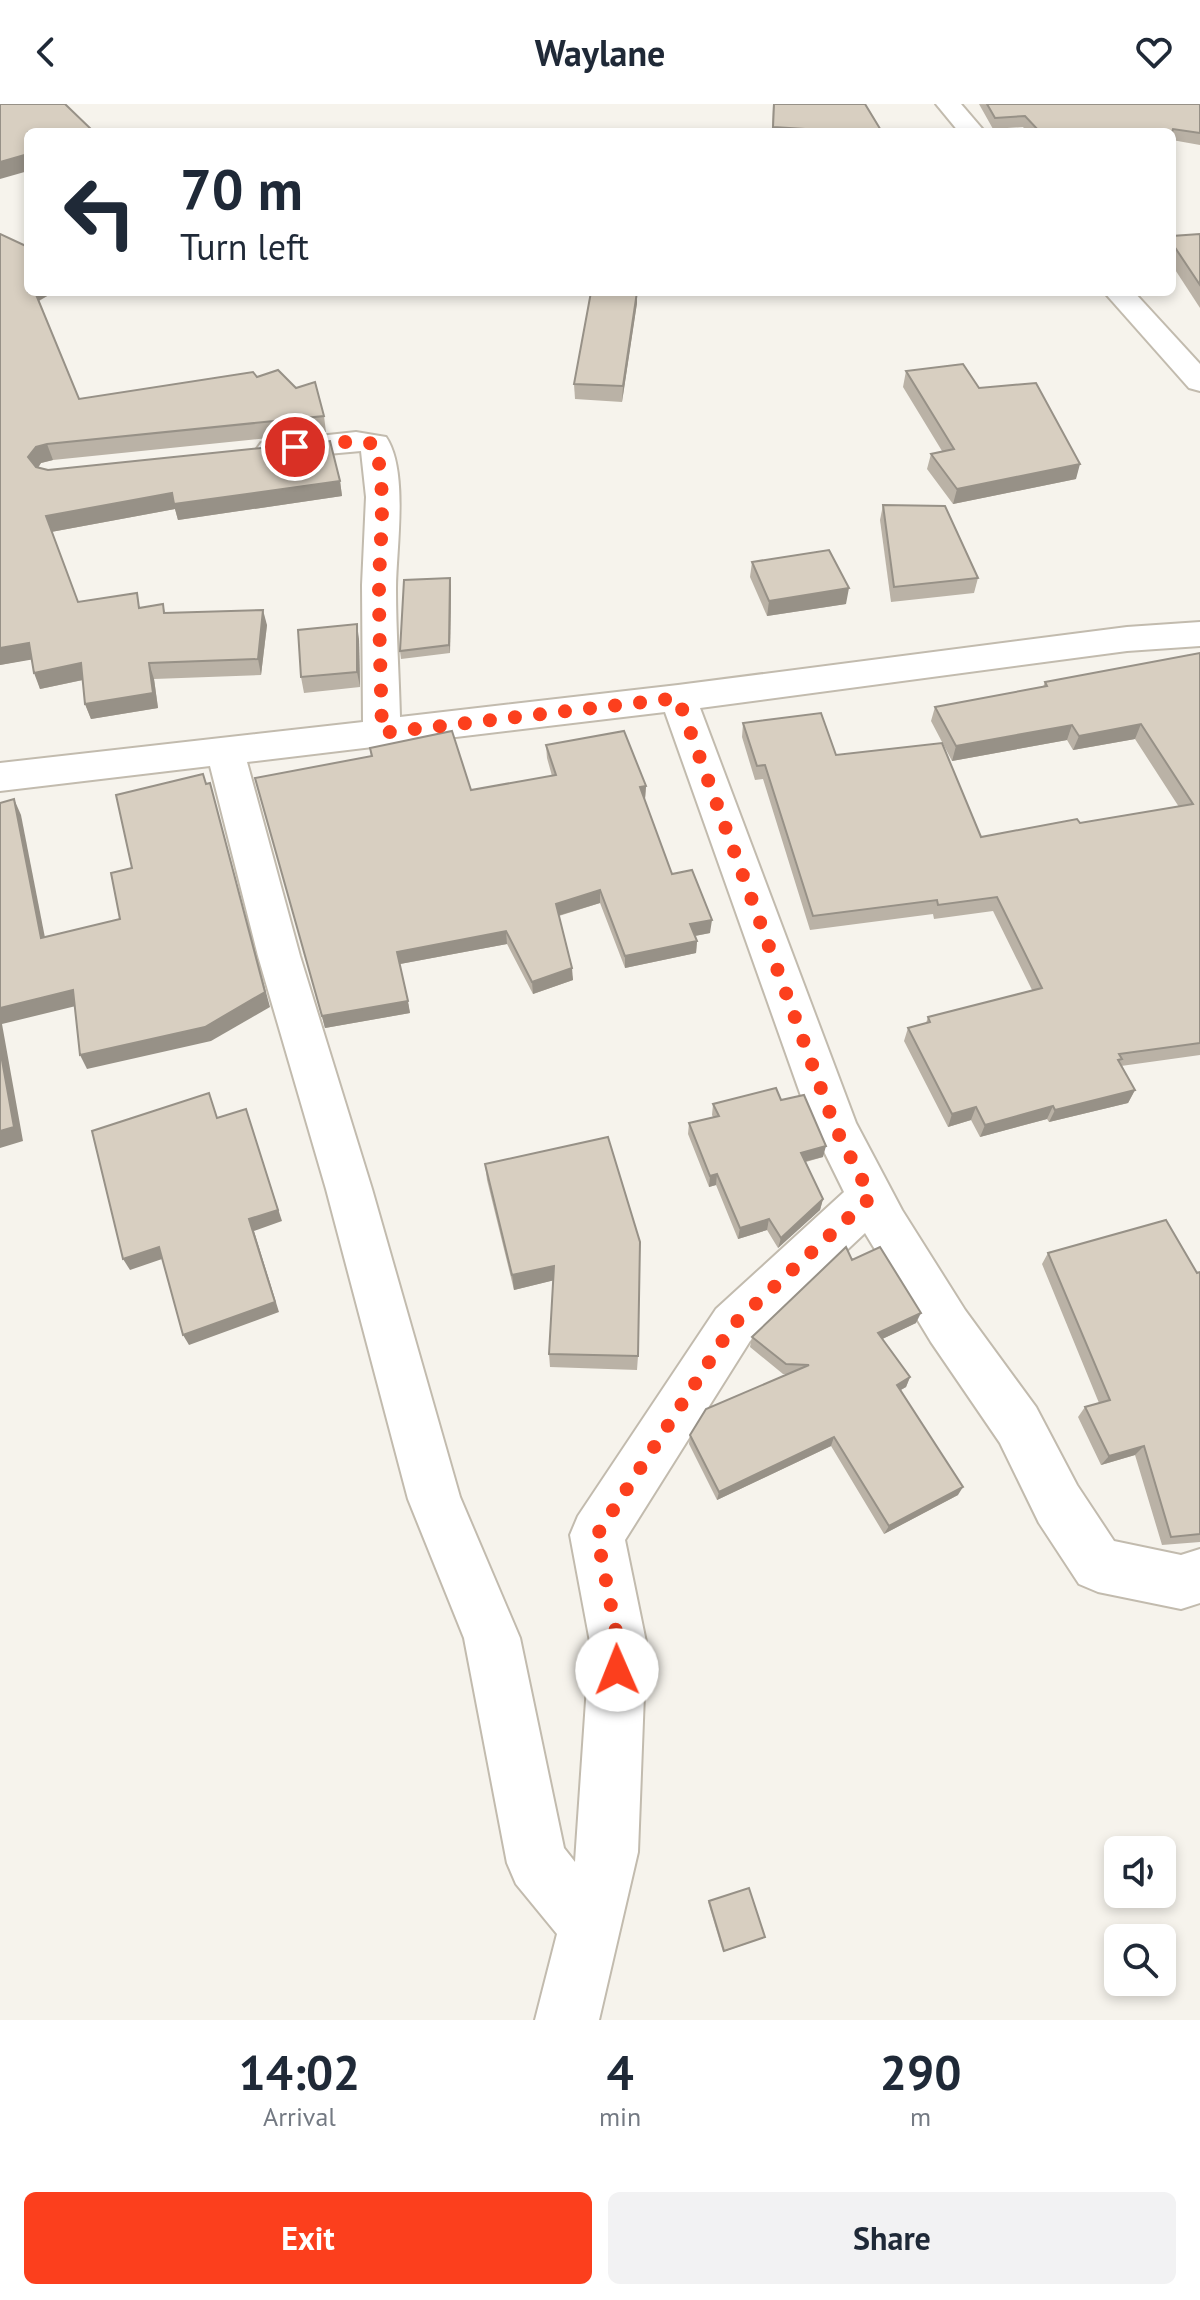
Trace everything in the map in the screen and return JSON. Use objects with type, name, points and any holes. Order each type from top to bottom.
[{"type":"street","points":[[948,104],[969,128]]},
{"type":"street","points":[[1122,296],[1200,382]]},
{"type":"street","points":[[235,454],[356,441],[375,444],[380,463],[382,520],[379,585],[382,733]]},
{"type":"street","points":[[0,777],[678,698],[1127,639],[1200,634]]},
{"type":"street","points":[[678,698],[835,1127],[871,1197],[948,1326],[1018,1425],[1058,1504],[1098,1565],[1181,1582],[1200,1576]]},
{"type":"street","points":[[225,750],[279,956],[349,1189],[434,1499],[492,1638],[537,1863],[589,1925]]},
{"type":"street","points":[[567,2020],[608,1852],[618,1642],[597,1535],[733,1325],[871,1197]]},
{"type":"building","points":[[0,104],[65,104],[90,128],[24,128],[24,155],[0,162]]},
{"type":"building","points":[[774,104],[865,104],[880,128],[789,128],[773,127]]},
{"type":"building","points":[[987,104],[1200,104],[1200,133],[1176,128],[1036,128],[1025,116],[995,118]]},
{"type":"building","points":[[0,234],[24,245],[24,296],[37,296],[79,399],[253,372],[257,377],[278,370],[296,388],[315,382],[324,416],[47,444],[36,447],[28,457],[36,467],[48,470],[330,441],[340,481],[174,504],[172,493],[46,516],[78,602],[137,593],[139,608],[163,604],[164,613],[263,610],[258,659],[149,663],[153,693],[85,704],[81,663],[34,673],[29,643],[0,648]]},
{"type":"building","points":[[1200,234],[1200,285],[1176,249],[1176,236]]},
{"type":"building","points":[[590,296],[636,296],[623,386],[574,384]]},
{"type":"building","points":[[963,364],[979,388],[1036,383],[1080,464],[957,489],[931,454],[954,449],[906,371]]},
{"type":"building","points":[[883,505],[945,506],[978,578],[894,587]]},
{"type":"building","points":[[829,550],[849,588],[769,601],[752,562]]},
{"type":"building","points":[[450,578],[449,645],[400,651],[404,580]]},
{"type":"building","points":[[357,624],[357,672],[301,677],[298,630]]},
{"type":"building","points":[[1200,653],[1200,1043],[1119,1054],[1122,1059],[1118,1060],[1135,1090],[1055,1110],[1053,1106],[985,1125],[976,1107],[952,1114],[908,1028],[930,1022],[928,1017],[1042,988],[997,897],[938,905],[937,900],[813,916],[765,765],[757,766],[743,723],[821,713],[836,755],[942,743],[981,837],[1077,819],[1080,823],[1193,804],[1141,724],[1079,736],[1072,725],[956,746],[935,707],[1047,686],[1045,682]]},
{"type":"building","points":[[452,731],[471,790],[556,775],[546,745],[624,731],[646,786],[640,787],[672,874],[692,870],[712,920],[690,924],[697,941],[625,956],[600,890],[556,904],[572,968],[532,982],[506,931],[397,952],[408,1001],[322,1016],[255,778],[372,756],[370,748]]},
{"type":"building","points":[[203,774],[206,784],[210,783],[265,992],[205,1027],[80,1055],[73,990],[0,1008],[0,803],[14,799],[41,938],[120,919],[111,873],[132,868],[116,795]]},
{"type":"building","points":[[0,1049],[14,1127],[0,1131]]},
{"type":"building","points":[[776,1088],[781,1100],[804,1095],[826,1146],[801,1153],[823,1199],[781,1238],[769,1219],[740,1228],[717,1174],[710,1176],[689,1123],[719,1116],[713,1104]]},
{"type":"building","points":[[209,1093],[217,1118],[246,1109],[278,1210],[249,1219],[275,1302],[183,1335],[159,1247],[123,1259],[92,1131]]},
{"type":"building","points":[[608,1137],[640,1242],[638,1356],[549,1354],[554,1266],[512,1275],[485,1164]]},
{"type":"building","points":[[1166,1220],[1197,1273],[1200,1272],[1200,1534],[1171,1537],[1144,1446],[1109,1456],[1085,1407],[1110,1400],[1048,1253]]},
{"type":"building","points":[[846,1247],[852,1260],[880,1247],[921,1313],[878,1333],[910,1377],[897,1385],[963,1487],[889,1526],[834,1437],[719,1492],[690,1435],[706,1409],[809,1365],[786,1364],[752,1337]]},
{"type":"building","points":[[749,1888],[765,1937],[724,1951],[709,1901]]},
{"type":"route","points":[[295,447],[356,441],[375,444],[380,463],[382,520],[379,585],[382,733],[678,698],[835,1127],[871,1197],[733,1325],[597,1535],[618,1642],[617,1670]]}]
